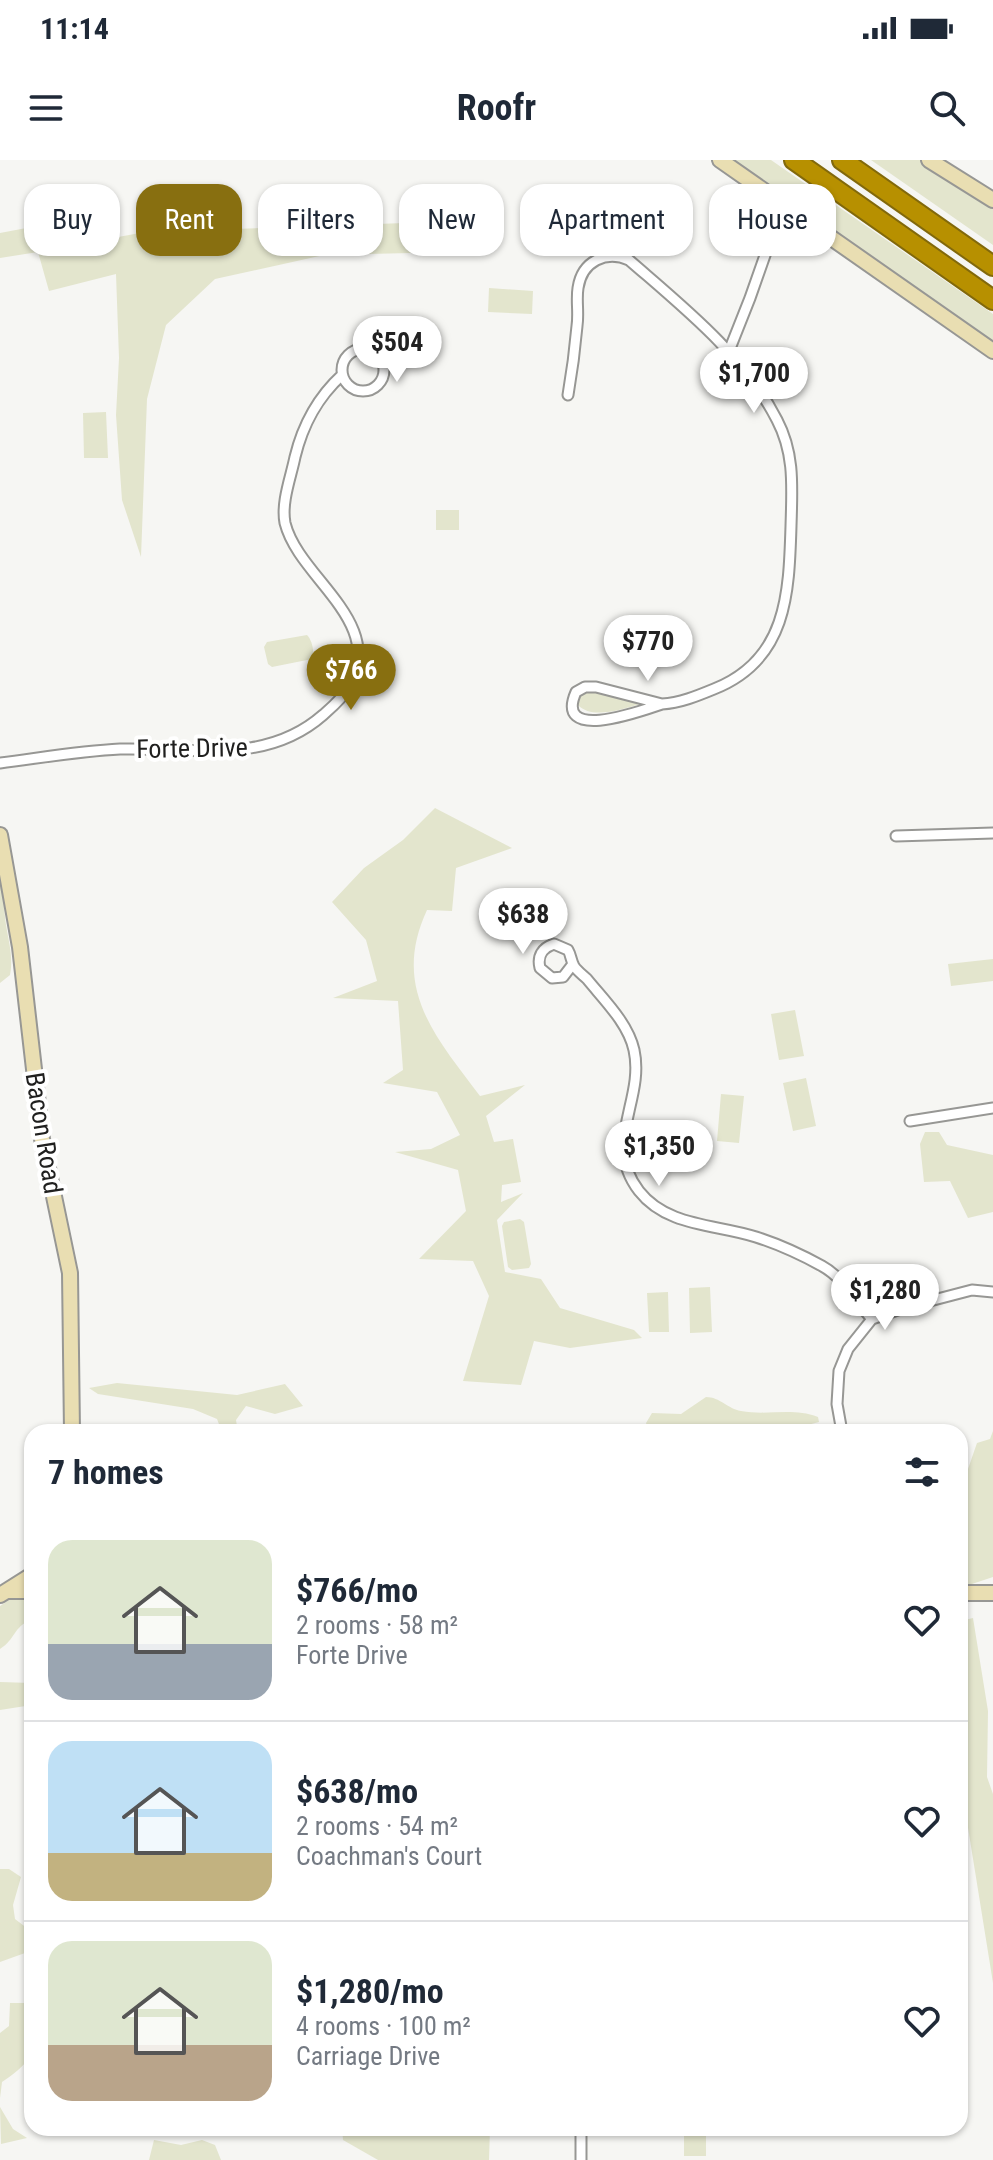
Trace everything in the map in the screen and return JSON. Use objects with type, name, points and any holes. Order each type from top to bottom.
[{"type":"highway","points":[[794,160],[993,300]]},
{"type":"highway","points":[[842,160],[993,266]]},
{"type":"street","points":[[720,160],[754,184]]},
{"type":"street","points":[[937,162],[993,200]]},
{"type":"street","points":[[836,241],[993,351]]},
{"type":"street","points":[[568,395],[580,278],[593,262],[607,255],[617,255],[629,260],[729,351],[776,416],[790,450],[792,473],[786,602],[777,631],[767,649],[747,669],[722,686],[692,698],[594,721],[577,717],[572,703],[579,689],[596,687],[662,704]]},
{"type":"street","points":[[729,351],[764,256]]},
{"type":"street","name":"Forte Drive","points":[[0,763],[119,749],[256,748],[291,738],[338,702],[349,688],[356,670],[354,631],[290,534],[284,513],[299,443],[309,417],[325,391],[342,375],[343,362],[352,352],[365,349],[377,355],[383,366],[378,384],[367,390],[349,386],[342,375]]},
{"type":"street","points":[[896,836],[993,833]]},
{"type":"street","name":"Bacon Road","points":[[0,835],[20,947],[42,1139],[70,1273],[72,1424]]},
{"type":"street","points":[[573,964],[620,1021],[633,1048],[635,1074],[623,1149],[629,1172],[641,1193],[657,1209],[675,1218],[753,1236],[822,1266],[842,1282],[872,1319]]},
{"type":"street","points":[[910,1121],[993,1108]]},
{"type":"street","points":[[841,1424],[837,1404],[839,1371],[848,1349],[872,1319],[972,1290],[993,1292]]},
{"type":"street","points":[[2,1592],[24,1580]]},
{"type":"street","points":[[2,1592],[24,1591]]},
{"type":"street","points":[[968,1593],[993,1593]]},
{"type":"street","points":[[581,2136],[581,2160]]},
{"type":"green space","points":[[731,160],[771,160],[806,184],[766,184]]},
{"type":"green space","points":[[871,160],[922,160],[993,205],[993,245]]},
{"type":"green space","points":[[836,205],[993,314],[993,342],[836,233]]},
{"type":"green space","points":[[399,223],[399,253],[383,254],[383,224]]},
{"type":"green space","points":[[24,228],[24,254],[0,258],[0,233]]},
{"type":"green space","points":[[258,228],[258,256],[319,256],[215,279],[166,325],[147,399],[141,557],[122,500],[116,415],[119,358],[116,274],[49,291],[39,256],[120,256],[120,237],[136,234],[136,256],[242,256],[242,229]]},
{"type":"green space","points":[[489,288],[533,291],[532,314],[488,312]]},
{"type":"green space","points":[[106,412],[108,458],[84,458],[83,413]]},
{"type":"green space","points":[[436,510],[459,510],[459,530],[436,530]]},
{"type":"green space","points":[[307,635],[312,646],[312,659],[272,667],[268,664],[264,647],[267,642]]},
{"type":"green space","points":[[591,689],[641,703],[617,710],[591,712],[578,705],[581,695]]},
{"type":"green space","points":[[435,808],[512,848],[456,868],[452,911],[427,910],[417,938],[414,964],[416,987],[423,1010],[448,1053],[480,1096],[525,1085],[486,1116],[494,1142],[513,1139],[521,1182],[502,1185],[501,1202],[523,1193],[497,1220],[505,1272],[541,1279],[560,1308],[634,1330],[642,1338],[570,1348],[534,1341],[521,1385],[463,1381],[489,1296],[473,1261],[419,1259],[466,1211],[458,1170],[395,1152],[431,1149],[460,1135],[437,1092],[383,1083],[403,1070],[398,1001],[333,998],[377,981],[366,940],[332,902],[364,868],[403,840]]},
{"type":"green space","points":[[0,885],[11,960],[10,975],[0,983]]},
{"type":"green space","points":[[993,959],[993,981],[951,986],[948,964]]},
{"type":"green space","points":[[795,1010],[804,1056],[779,1060],[771,1014]]},
{"type":"green space","points":[[806,1078],[816,1126],[793,1131],[783,1083]]},
{"type":"green space","points":[[721,1094],[744,1096],[739,1143],[717,1141]]},
{"type":"green space","points":[[925,1132],[939,1132],[947,1145],[993,1155],[993,1212],[968,1218],[950,1181],[924,1182],[920,1144]]},
{"type":"green space","points":[[520,1219],[524,1222],[531,1264],[529,1268],[512,1270],[508,1267],[502,1226],[504,1222]]},
{"type":"green space","points":[[710,1287],[712,1332],[690,1333],[689,1288]]},
{"type":"green space","points":[[668,1292],[669,1332],[649,1332],[647,1293]]},
{"type":"green space","points":[[117,1383],[237,1395],[285,1384],[303,1406],[275,1414],[246,1406],[236,1420],[237,1424],[219,1424],[217,1419],[193,1409],[98,1394],[89,1388]]},
{"type":"green space","points":[[706,1397],[741,1411],[808,1414],[818,1417],[819,1422],[646,1423],[652,1413],[681,1414]]},
{"type":"green space","points":[[993,1431],[993,1577],[968,1584],[968,1469],[977,1443],[990,1439]]},
{"type":"green space","points":[[9,1600],[24,1600],[24,1624],[0,1649],[0,1606]]},
{"type":"green space","points":[[973,1618],[988,1711],[987,1777],[993,1794],[993,1983],[968,1828],[968,1619]]},
{"type":"green space","points":[[0,1682],[24,1683],[24,1706],[0,1710]]},
{"type":"green space","points":[[0,1869],[9,1869],[21,1877],[13,1905],[15,1919],[24,1926],[24,1953],[0,1962]]},
{"type":"green space","points":[[10,2003],[24,2003],[24,2065],[2,2082],[0,2098],[0,2033],[9,2026]]},
{"type":"green space","points":[[0,2107],[13,2129],[27,2138],[1,2144]]},
{"type":"green space","points":[[343,2136],[490,2136],[489,2160],[378,2160],[343,2140]]},
{"type":"green space","points":[[684,2136],[706,2136],[706,2156],[684,2156]]},
{"type":"green space","points":[[154,2140],[181,2145],[202,2140],[215,2145],[221,2160],[149,2160]]}]
